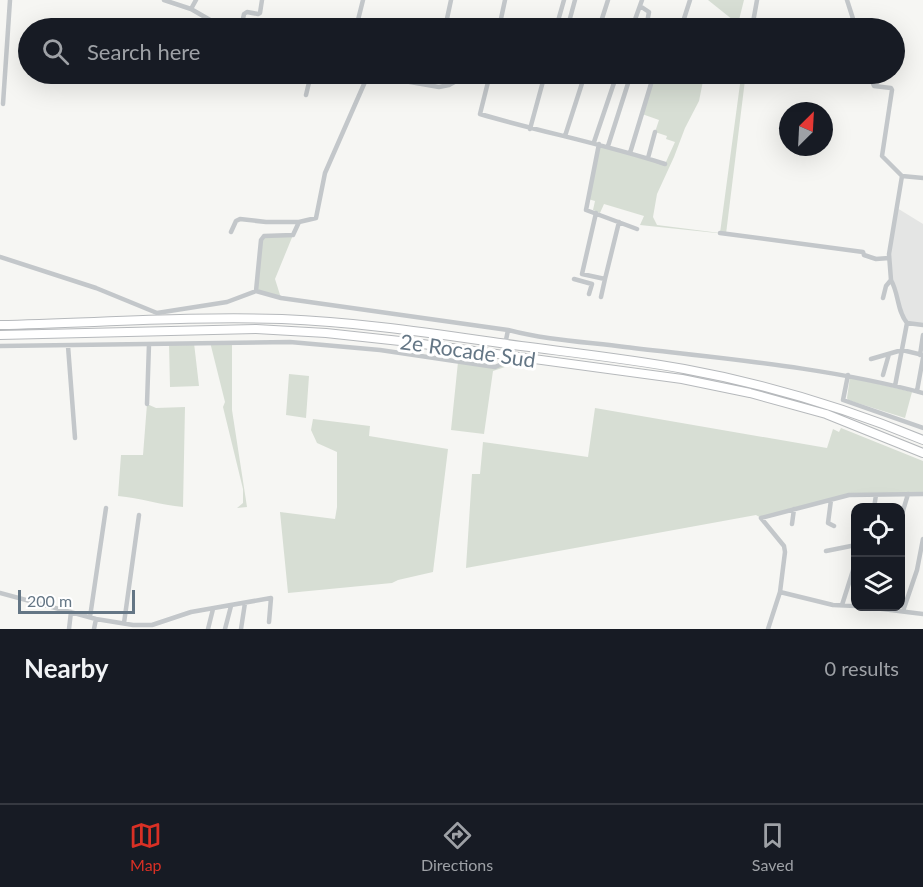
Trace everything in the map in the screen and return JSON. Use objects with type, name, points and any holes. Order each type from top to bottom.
[{"type":"highway","name":"2e Rocade Sud","points":[[0,325],[258,319],[305,320],[375,326],[712,374],[837,407],[923,440]]},
{"type":"highway","name":"2e Rocade Sud","points":[[0,335],[256,329],[326,333],[400,341],[662,376],[750,393],[826,414],[923,453]]},
{"type":"street","points":[[3,104],[10,0]]},
{"type":"street","points":[[164,0],[191,9],[207,18]]},
{"type":"street","points":[[191,9],[196,0]]},
{"type":"street","points":[[243,18],[247,12],[260,13],[262,0]]},
{"type":"street","points":[[358,18],[363,0]]},
{"type":"street","points":[[447,18],[451,0]]},
{"type":"street","points":[[501,18],[505,0]]},
{"type":"street","points":[[559,18],[564,0]]},
{"type":"street","points":[[570,18],[575,0]]},
{"type":"street","points":[[602,18],[608,0]]},
{"type":"street","points":[[636,18],[642,0]]},
{"type":"street","points":[[684,18],[690,0]]},
{"type":"street","points":[[754,18],[757,0]]},
{"type":"street","points":[[847,0],[853,18]]},
{"type":"street","points":[[640,6],[649,12],[649,18]]},
{"type":"street","points":[[560,14],[567,18]]},
{"type":"street","points":[[306,95],[309,84]]},
{"type":"street","points":[[231,232],[236,221],[240,219],[299,222],[316,218],[325,173],[362,84]]},
{"type":"street","points":[[424,84],[439,87],[451,84]]},
{"type":"street","points":[[488,84],[480,114],[530,129],[608,146],[665,164]]},
{"type":"street","points":[[530,129],[542,84]]},
{"type":"street","points":[[565,136],[582,84]]},
{"type":"street","points":[[614,84],[596,143],[586,210],[637,229]]},
{"type":"street","points":[[608,146],[628,84]]},
{"type":"street","points":[[630,153],[651,84]]},
{"type":"street","points":[[873,84],[892,90],[882,156],[902,176],[923,178]]},
{"type":"street","points":[[648,158],[655,132]]},
{"type":"street","points":[[902,176],[889,258],[891,280],[896,289],[901,316],[907,323],[923,326]]},
{"type":"street","points":[[582,281],[596,213]]},
{"type":"street","points":[[256,291],[261,240],[264,236],[293,235],[299,222]]},
{"type":"street","points":[[601,297],[619,222]]},
{"type":"street","points":[[720,233],[863,252],[864,255],[876,259],[889,258]]},
{"type":"street","points":[[0,257],[96,288],[157,313],[227,302],[256,291],[281,298],[508,330],[575,342],[616,345],[848,375],[920,392],[923,335]]},
{"type":"street","points":[[584,274],[605,279]]},
{"type":"street","points":[[574,279],[592,285],[590,294]]},
{"type":"street","points":[[883,298],[886,286],[891,280]]},
{"type":"street","points":[[895,386],[907,323]]},
{"type":"street","points":[[506,340],[508,330]]},
{"type":"street","points":[[0,346],[290,342],[380,350],[495,368],[502,364],[503,360]]},
{"type":"street","points":[[147,404],[149,344]]},
{"type":"street","points":[[69,346],[75,438]]},
{"type":"street","points":[[871,359],[902,350],[922,356]]},
{"type":"street","points":[[883,375],[889,354]]},
{"type":"street","points":[[848,375],[843,400],[923,428]]},
{"type":"street","points":[[905,506],[909,494]]},
{"type":"street","points":[[768,629],[780,592],[784,569],[784,546],[761,518],[849,495],[923,494]]},
{"type":"street","points":[[875,503],[876,495]]},
{"type":"street","points":[[831,500],[828,523],[834,526]]},
{"type":"street","points":[[94,629],[93,618],[106,508]]},
{"type":"street","points":[[792,524],[794,509]]},
{"type":"street","points":[[126,625],[140,515]]},
{"type":"street","points":[[905,605],[917,570],[923,538]]},
{"type":"street","points":[[825,551],[851,546]]},
{"type":"street","points":[[842,605],[851,575]]},
{"type":"street","points":[[780,592],[833,605],[851,606]]},
{"type":"street","points":[[0,593],[126,625],[152,625],[191,612],[272,598],[269,622]]},
{"type":"street","points":[[241,629],[245,603]]},
{"type":"street","points":[[225,629],[231,606]]},
{"type":"street","points":[[208,629],[213,609]]},
{"type":"street","points":[[903,611],[923,614]]},
{"type":"street","points":[[69,629],[71,612]]},
{"type":"street","points":[[116,629],[117,622]]},
{"type":"shaded area","points":[[708,0],[744,0],[740,18],[730,18]]},
{"type":"shaded area","points":[[651,84],[702,84],[699,101],[657,194],[653,217],[657,225],[720,233],[740,84],[745,84],[726,234],[640,225],[644,216],[604,204],[600,213],[593,210],[595,201],[588,199],[599,144],[665,164],[675,142],[655,132],[659,120],[642,114]]},
{"type":"shaded area","points":[[897,208],[923,224],[923,325],[907,323],[891,280],[889,263]]},
{"type":"shaded area","points":[[293,235],[275,279],[281,298],[256,291],[261,240],[264,236]]},
{"type":"shaded area","points":[[210,342],[232,342],[232,410],[247,507],[237,508],[243,503],[243,489]]},
{"type":"shaded area","points":[[169,343],[194,343],[199,386],[170,387]]},
{"type":"shaded area","points":[[458,362],[495,367],[502,364],[505,367],[493,371],[484,434],[451,430]]},
{"type":"shaded area","points":[[289,374],[309,376],[306,418],[286,415]]},
{"type":"shaded area","points":[[850,377],[912,392],[905,418],[848,400]]},
{"type":"shaded area","points":[[147,404],[156,408],[185,407],[183,507],[118,496],[121,455],[143,455]]},
{"type":"shaded area","points":[[595,408],[827,448],[833,429],[839,432],[841,428],[923,461],[923,494],[848,495],[761,518],[756,515],[466,568],[472,474],[480,474],[483,442],[588,457]]},
{"type":"shaded area","points":[[313,419],[370,426],[369,436],[448,449],[433,572],[392,583],[288,593],[280,512],[335,519],[337,507],[337,452],[317,443],[311,430]]}]
